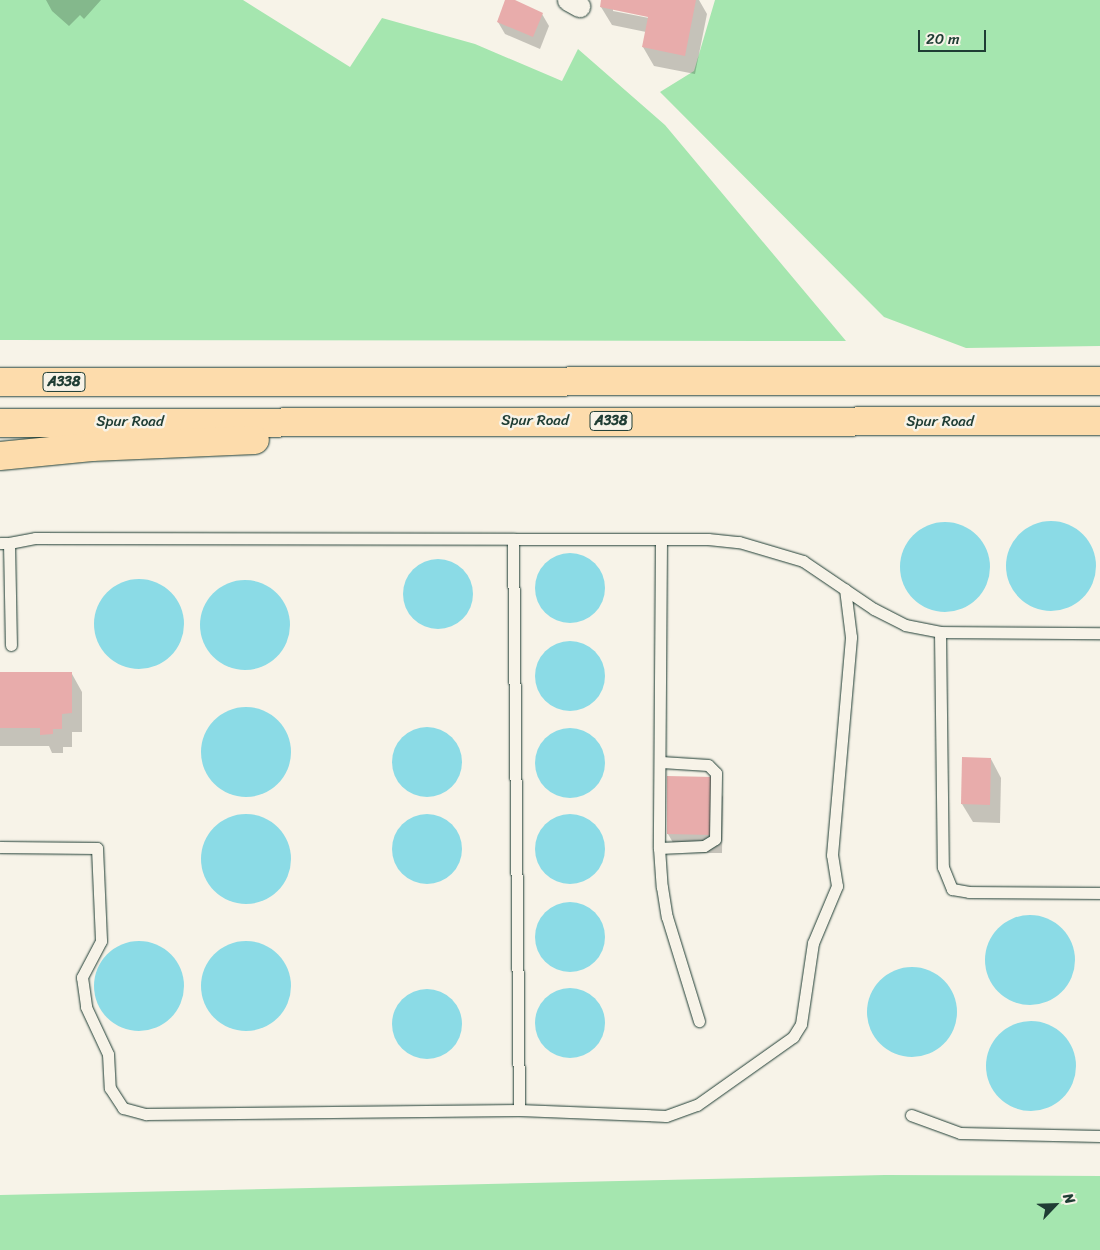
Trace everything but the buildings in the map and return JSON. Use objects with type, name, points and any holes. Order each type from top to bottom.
[{"type":"highway","name":"A338","points":[[0,382],[1100,381]]},
{"type":"highway","points":[[0,456],[92,447],[340,438],[556,421]]},
{"type":"highway","name":"Spur Road","points":[[0,423],[1100,421]]},
{"type":"lane","points":[[11,645],[5,543],[35,538],[662,539],[739,542],[803,561],[874,609],[905,625],[940,632],[1100,633]]},
{"type":"lane","points":[[513,539],[519,1110]]},
{"type":"lane","points":[[662,539],[659,848],[667,917],[699,1021]]},
{"type":"lane","points":[[0,847],[97,848],[101,941],[82,977],[86,1007],[108,1054],[110,1088],[123,1108],[146,1114],[519,1110],[666,1116],[697,1105],[793,1037],[802,1024],[813,943],[837,886],[832,855],[851,638],[845,590]]},
{"type":"lane","points":[[940,632],[943,867],[952,889],[969,892],[1100,893]]},
{"type":"lane","points":[[659,848],[704,846],[715,839],[716,773],[708,766],[661,762]]},
{"type":"lane","points":[[911,1115],[960,1133],[1100,1136]]},
{"type":"green space","points":[[0,0],[243,0],[350,67],[382,18],[475,44],[562,81],[578,49],[665,125],[846,341],[0,340]]},
{"type":"green space","points":[[715,0],[1100,0],[1100,346],[966,348],[884,317],[660,92],[694,71]]},
{"type":"green space","points":[[885,1175],[1100,1176],[1100,1250],[0,1250],[0,1195]]},
{"type":"water","points":[[1051,521],[1068,525],[1083,534],[1092,549],[1096,566],[1092,583],[1083,598],[1068,607],[1051,611],[1034,607],[1019,598],[1010,583],[1006,566],[1010,549],[1019,534],[1034,525]]},
{"type":"water","points":[[945,522],[962,526],[977,535],[986,550],[990,567],[986,584],[977,599],[962,608],[945,612],[928,608],[913,599],[904,584],[900,567],[904,550],[913,535],[928,526]]},
{"type":"water","points":[[577,553],[590,559],[599,568],[603,574],[605,588],[603,602],[595,613],[584,621],[563,623],[556,621],[545,613],[537,602],[535,581],[537,574],[545,563],[556,555]]},
{"type":"water","points":[[445,559],[458,565],[467,574],[471,580],[473,594],[471,608],[463,619],[452,627],[431,629],[424,627],[413,619],[405,608],[403,587],[405,580],[413,569],[424,561]]},
{"type":"water","points":[[139,579],[156,583],[171,592],[180,607],[184,624],[180,641],[171,656],[156,665],[139,669],[122,665],[107,656],[98,641],[94,624],[98,607],[107,592],[122,583]]},
{"type":"water","points":[[245,580],[262,584],[277,593],[286,608],[290,625],[286,642],[277,657],[262,666],[245,670],[228,666],[213,657],[204,642],[200,625],[204,608],[213,593],[228,584]]},
{"type":"water","points":[[577,641],[590,647],[599,656],[603,662],[605,676],[603,690],[595,701],[584,709],[563,711],[556,709],[545,701],[537,690],[535,669],[537,662],[545,651],[556,643]]},
{"type":"water","points":[[246,707],[263,711],[278,720],[287,735],[291,752],[287,769],[278,784],[263,793],[246,797],[229,793],[214,784],[205,769],[201,752],[205,735],[214,720],[229,711]]},
{"type":"water","points":[[434,727],[447,733],[456,742],[460,748],[462,762],[460,776],[452,787],[441,795],[420,797],[413,795],[402,787],[394,776],[392,755],[394,748],[402,737],[413,729]]},
{"type":"water","points":[[577,728],[590,734],[599,743],[603,749],[605,763],[603,777],[595,788],[584,796],[563,798],[556,796],[545,788],[537,777],[535,756],[537,749],[545,738],[556,730]]},
{"type":"water","points":[[246,814],[263,818],[278,827],[287,842],[291,859],[287,876],[278,891],[263,900],[246,904],[229,900],[214,891],[205,876],[201,859],[205,842],[214,827],[229,818]]},
{"type":"water","points":[[434,814],[447,820],[456,829],[460,835],[462,849],[460,863],[452,874],[441,882],[420,884],[413,882],[402,874],[394,863],[392,842],[394,835],[402,824],[413,816]]},
{"type":"water","points":[[577,814],[590,820],[599,829],[603,835],[605,849],[603,863],[595,874],[584,882],[563,884],[556,882],[545,874],[537,863],[535,842],[537,835],[545,824],[556,816]]},
{"type":"water","points":[[577,902],[590,908],[599,917],[603,923],[605,937],[603,951],[595,962],[584,970],[563,972],[556,970],[545,962],[537,951],[535,930],[537,923],[545,912],[556,904]]},
{"type":"water","points":[[1030,915],[1047,919],[1062,928],[1071,943],[1075,960],[1071,977],[1062,992],[1047,1001],[1030,1005],[1013,1001],[998,992],[989,977],[985,960],[989,943],[998,928],[1013,919]]},
{"type":"water","points":[[139,941],[156,945],[171,954],[180,969],[184,986],[180,1003],[171,1018],[156,1027],[139,1031],[122,1027],[107,1018],[98,1003],[94,986],[98,969],[107,954],[122,945]]},
{"type":"water","points":[[246,941],[263,945],[278,954],[287,969],[291,986],[287,1003],[278,1018],[263,1027],[246,1031],[229,1027],[214,1018],[205,1003],[201,986],[205,969],[214,954],[229,945]]},
{"type":"water","points":[[912,967],[929,971],[944,980],[953,995],[957,1012],[953,1029],[944,1044],[929,1053],[912,1057],[895,1053],[880,1044],[871,1029],[867,1012],[871,995],[880,980],[895,971]]},
{"type":"water","points":[[577,988],[590,994],[599,1003],[603,1009],[605,1023],[603,1037],[595,1048],[584,1056],[563,1058],[556,1056],[545,1048],[537,1037],[535,1016],[537,1009],[545,998],[556,990]]},
{"type":"water","points":[[434,989],[447,995],[456,1004],[460,1010],[462,1024],[460,1038],[452,1049],[441,1057],[420,1059],[413,1057],[402,1049],[394,1038],[392,1017],[394,1010],[402,999],[413,991]]},
{"type":"water","points":[[1031,1021],[1048,1025],[1063,1034],[1072,1049],[1076,1066],[1072,1083],[1063,1098],[1048,1107],[1031,1111],[1014,1107],[999,1098],[990,1083],[986,1066],[990,1049],[999,1034],[1014,1025]]}]
